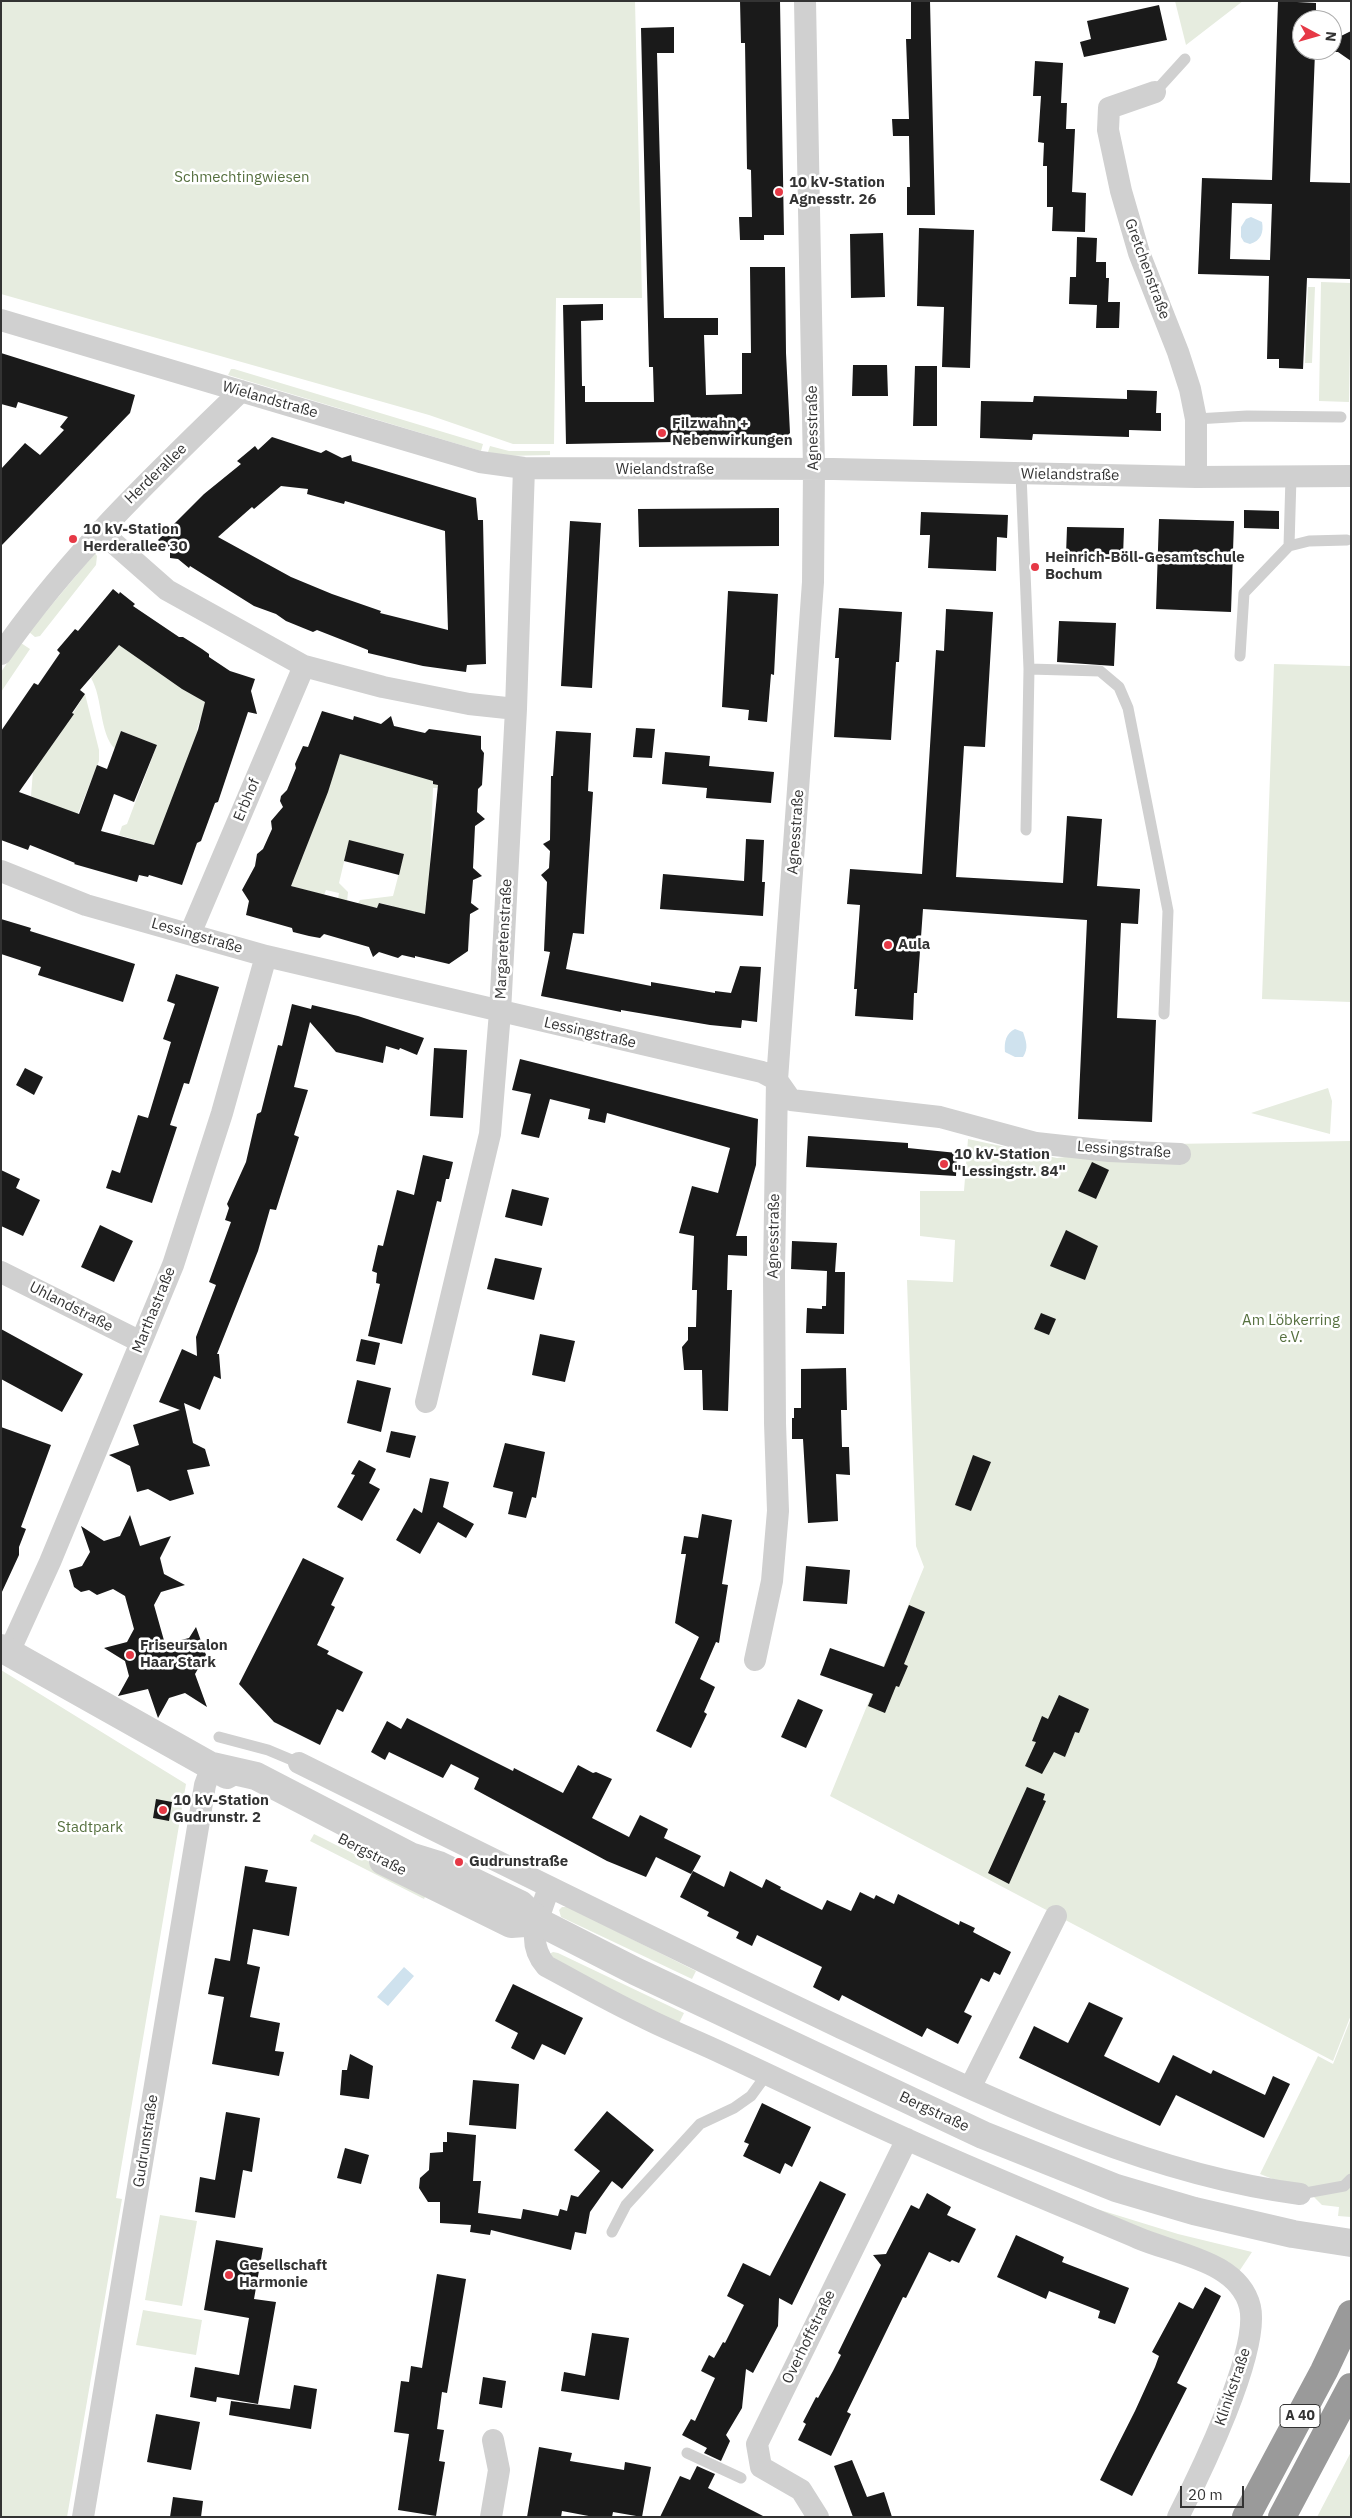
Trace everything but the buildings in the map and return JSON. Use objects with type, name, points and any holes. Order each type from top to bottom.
[{"type":"highway","name":"A 40","points":[[1246,2517],[1324,2371],[1351,2314]]},
{"type":"highway","name":"A 40","points":[[1282,2517],[1351,2387]]},
{"type":"street","name":"Agnesstraße","points":[[755,1660],[772,1581],[778,1511],[774,1423],[777,1080],[813,582],[814,469],[805,1]]},
{"type":"street","name":"Gretchenstraße","points":[[1155,92],[1109,108],[1108,130],[1121,191],[1138,253],[1178,352],[1190,389],[1196,419],[1196,477]]},
{"type":"street","name":"Wielandstraße","points":[[1,320],[480,462],[524,468],[814,469],[1196,477],[1351,476]]},
{"type":"street","name":"Herderallee","points":[[1,654],[9,628],[135,493],[241,392]]},
{"type":"street","name":"Margaretenstraße","points":[[426,1402],[490,1134],[500,1012],[516,709],[524,468]]},
{"type":"street","points":[[100,531],[167,590],[304,666],[383,687],[469,704],[516,709]]},
{"type":"street","name":"Erbhof","points":[[190,934],[304,666]]},
{"type":"street","name":"Lessingstraße","points":[[1,870],[86,905],[266,956],[762,1072],[777,1080],[791,1100],[940,1117],[1036,1143],[1180,1154]]},
{"type":"street","name":"Marthastraße","points":[[5,1650],[19,1634],[173,1265],[222,1113],[266,956]]},
{"type":"street","name":"Uhlandstraße","points":[[1,1272],[141,1342]]},
{"type":"street","name":"Bergstraße","points":[[5,1650],[378,1859],[511,1924],[539,1922],[635,1971],[983,2135],[1116,2188],[1194,2211],[1293,2234],[1351,2243]]},
{"type":"street","points":[[299,1763],[549,1887],[970,2088],[1131,2153],[1245,2185],[1300,2194]]},
{"type":"street","name":"Gudrunstraße","points":[[83,2517],[205,1786],[212,1766]]},
{"type":"street","points":[[549,1887],[533,1939],[537,1955],[546,1966],[642,2017],[907,2139]]},
{"type":"street","points":[[970,2088],[1056,1916]]},
{"type":"street","name":"Klinikstraße","points":[[907,2139],[1148,2243],[1212,2265],[1230,2276],[1242,2289],[1250,2307],[1249,2343],[1236,2385],[1215,2438],[1178,2517]]},
{"type":"street","name":"Overhoffstraße","points":[[818,2517],[801,2490],[761,2467],[757,2444],[907,2139]]},
{"type":"street","points":[[491,2517],[499,2470],[493,2440]]},
{"type":"lane","points":[[1155,92],[1185,59]]},
{"type":"lane","points":[[1196,419],[1246,416],[1341,417]]},
{"type":"lane","points":[[1020,474],[1029,669],[1026,830]]},
{"type":"lane","points":[[1289,546],[1291,477]]},
{"type":"lane","points":[[1240,656],[1244,593],[1289,546],[1309,541],[1347,540]]},
{"type":"lane","points":[[1029,669],[1100,671],[1119,687],[1128,708],[1168,911],[1164,1014]]},
{"type":"lane","points":[[219,1737],[268,1750],[299,1763]]},
{"type":"lane","points":[[612,2232],[626,2205],[700,2124],[734,2108],[751,2096],[767,2074]]},
{"type":"lane","points":[[1300,2194],[1344,2186],[1351,2179]]},
{"type":"lane","points":[[687,2453],[741,2478]]},
{"type":"green space","name":"Schmechtingwiesen","points":[[1,1],[635,1],[642,298],[556,298],[554,444],[513,444],[429,415],[1,294]]},
{"type":"green space","points":[[1175,1],[1243,1],[1186,45]]},
{"type":"green space","points":[[1321,282],[1351,283],[1349,402],[1319,401]]},
{"type":"green space","points":[[1308,287],[1315,287],[1312,363],[1305,363]]},
{"type":"green space","points":[[231,369],[483,444],[481,451],[228,375]]},
{"type":"green space","points":[[490,446],[509,451],[550,451],[550,455],[504,456],[488,452]]},
{"type":"green space","points":[[95,553],[97,556],[96,565],[40,636],[35,637],[29,632]]},
{"type":"green space","points":[[123,640],[133,651],[166,678],[215,707],[200,720],[197,729],[200,733],[154,845],[119,835],[122,826],[127,824],[157,745],[121,731],[115,749],[106,734],[98,695],[91,678]]},
{"type":"green space","points":[[21,643],[30,649],[1,692],[1,672]]},
{"type":"green space","points":[[1274,664],[1351,666],[1351,1002],[1262,999]]},
{"type":"green space","points":[[85,694],[99,750],[99,761],[77,816],[31,796],[33,771],[60,734]]},
{"type":"green space","points":[[340,754],[418,776],[442,769],[440,788],[433,788],[429,888],[426,900],[434,922],[393,912],[393,906],[380,903],[378,908],[357,905],[360,900],[393,896],[404,854],[349,841],[339,883],[348,892],[347,902],[338,899],[339,893],[326,890],[324,895],[284,884],[303,856]]},
{"type":"green space","points":[[1328,1088],[1332,1101],[1330,1134],[1251,1113]]},
{"type":"green space","name":"Am Löbkerring e.V.","points":[[968,1139],[1057,1158],[1171,1144],[1351,1141],[1351,2015],[1333,2061],[830,1796],[924,1567],[916,1546],[907,1280],[953,1282],[955,1240],[920,1236],[920,1191],[964,1191]]},
{"type":"green space","name":"Stadtpark","points":[[1,1670],[186,1784],[116,2198],[122,2199],[67,2517],[1,2517]]},
{"type":"green space","points":[[314,1834],[428,1891],[424,1899],[310,1841]]},
{"type":"green space","points":[[562,1907],[568,1907],[696,1971],[692,1979],[561,1917],[559,1910]]},
{"type":"green space","points":[[553,1952],[684,2013],[679,2023],[553,1963],[549,1954]]},
{"type":"green space","points":[[1351,2018],[1351,2217],[1338,2216],[1339,2207],[1322,2205],[1311,2194],[1260,2174],[1318,2056],[1333,2064]]},
{"type":"green space","points":[[1084,2205],[1178,2234],[1252,2252],[1238,2273]]},
{"type":"green space","points":[[160,2215],[197,2221],[182,2306],[145,2300]]},
{"type":"green space","points":[[143,2310],[202,2320],[196,2355],[136,2345]]},
{"type":"green space","points":[[1351,2452],[1351,2517],[1317,2517]]},
{"type":"water","points":[[1251,217],[1262,222],[1263,229],[1257,241],[1250,244],[1244,242],[1241,237],[1241,227],[1246,219]]},
{"type":"water","points":[[1015,1029],[1023,1032],[1025,1038],[1026,1048],[1023,1057],[1015,1057],[1005,1052],[1006,1038]]},
{"type":"water","points":[[404,1967],[414,1976],[388,2006],[377,1997]]},
{"type":"place","name":"10 kV-Station Agnesstr. 26","points":[[779,192]]},
{"type":"place","name":"Filzwahn + Nebenwirkungen","points":[[662,433]]},
{"type":"place","name":"10 kV-Station Herderallee 30","points":[[73,539]]},
{"type":"place","name":"Heinrich-Böll-Gesamtschule Bochum","points":[[1035,567]]},
{"type":"place","name":"Aula","points":[[888,945]]},
{"type":"place","name":"10 kV-Station \"Lessingstr. 84\"","points":[[944,1164]]},
{"type":"place","name":"Friseursalon Haar Stark","points":[[130,1655]]},
{"type":"place","name":"10 kV-Station Gudrunstr. 2","points":[[163,1810]]},
{"type":"place","name":"Gudrunstraße","points":[[459,1862]]},
{"type":"place","name":"Gesellschaft Harmonie","points":[[229,2275]]}]
